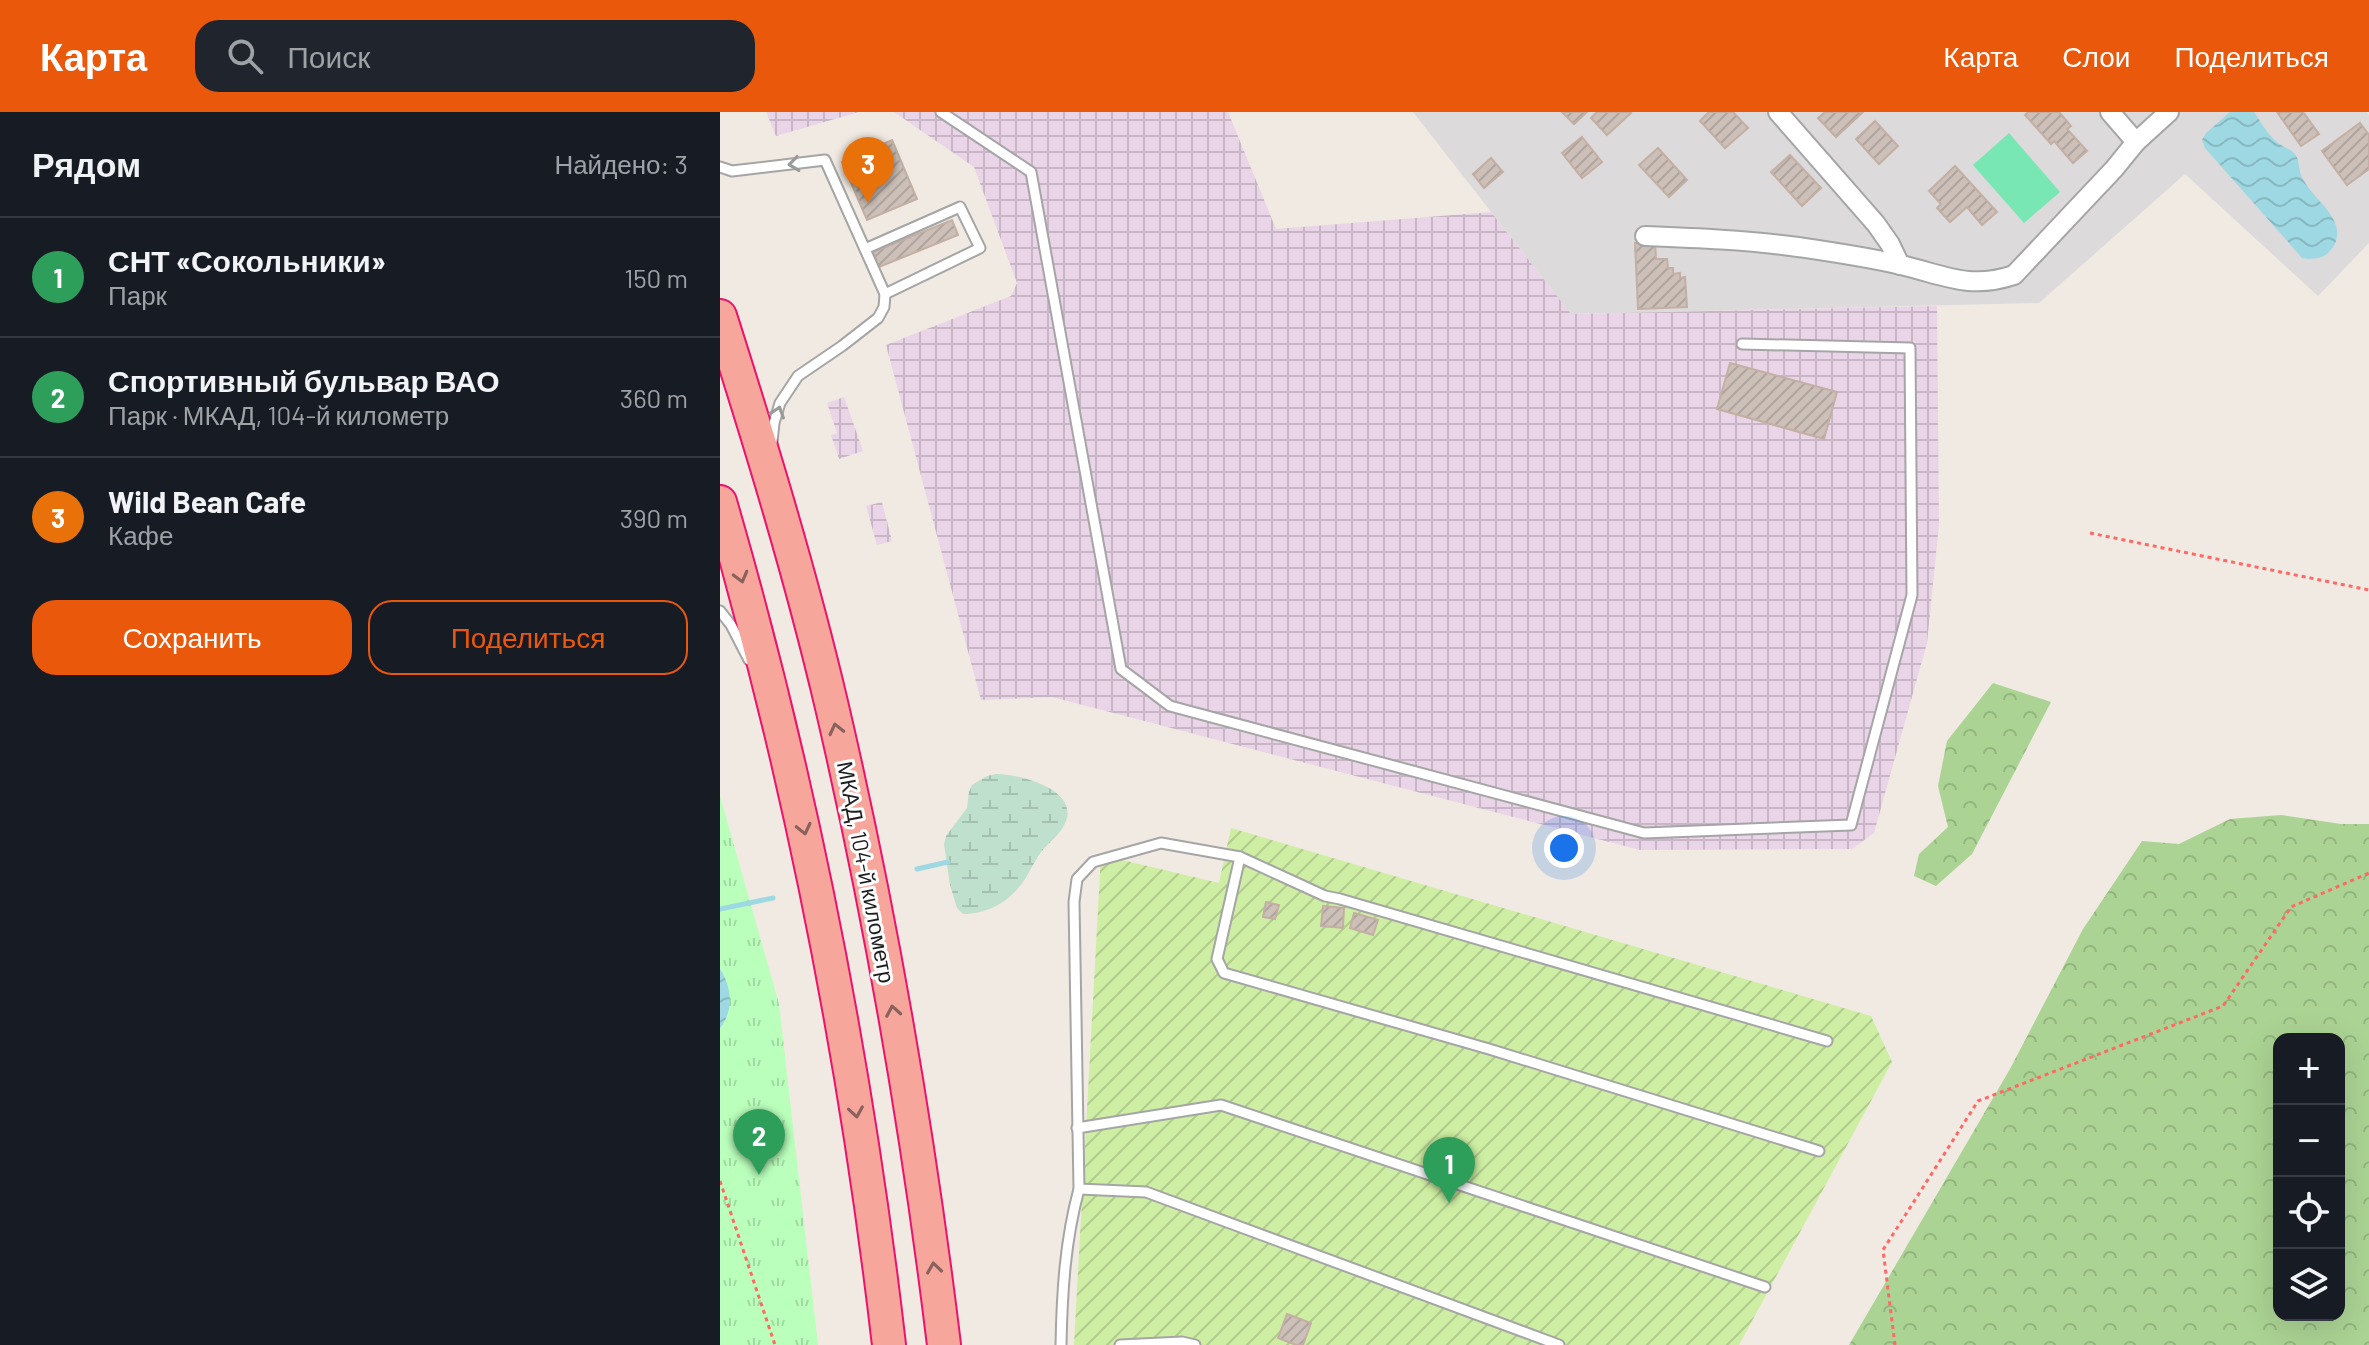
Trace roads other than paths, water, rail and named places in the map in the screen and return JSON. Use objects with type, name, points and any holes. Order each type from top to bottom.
[{"type":"highway","name":"МКАД, 104-й километр","points":[[720,316],[773,489],[831,704],[868,869],[907,1089],[944,1345]]},
{"type":"highway","points":[[720,502],[779,717],[815,880],[854,1097],[889,1345]]},
{"type":"street","points":[[1778,112],[1876,224],[1900,265]]},
{"type":"street","points":[[2110,112],[2136,142]]},
{"type":"street","points":[[1645,236],[1782,245],[1900,265],[1975,283],[1996,281],[2014,275],[2136,142],[2169,112]]},
{"type":"lane","points":[[941,112],[1031,172],[1121,669],[1170,706],[1644,833],[1851,825],[1912,595],[1910,348],[1742,344]]},
{"type":"lane","points":[[720,167],[732,171],[825,160],[885,294],[884,307],[878,318],[798,376],[780,403],[772,447],[773,489]]},
{"type":"lane","points":[[865,249],[960,207],[980,248],[885,294]]},
{"type":"lane","points":[[720,611],[731,625],[779,717]]},
{"type":"lane","points":[[1061,1345],[1062,1276],[1070,1220],[1079,1189],[1074,902],[1077,879],[1093,862],[1161,843],[1240,857],[1325,896],[1827,1041]]},
{"type":"lane","points":[[1240,857],[1217,959],[1224,973],[1489,1049],[1819,1151]]},
{"type":"lane","points":[[1077,1128],[1221,1105],[1765,1287]]},
{"type":"lane","points":[[1079,1189],[1146,1192],[1559,1345]]},
{"type":"lane","points":[[1120,1345],[1182,1342],[1195,1345]]},
{"type":"water","points":[[2230,112],[2254,112],[2273,139],[2295,154],[2301,175],[2334,220],[2337,230],[2331,250],[2325,255],[2314,259],[2302,258],[2205,148],[2202,140],[2206,133]]},
{"type":"water","points":[[720,969],[730,999],[728,1014],[720,1028]]},
{"type":"waterway","points":[[917,869],[948,862]]},
{"type":"waterway","points":[[720,909],[773,898]]},
{"type":"place","name":"Wild Bean Cafe","points":[[868,203]]},
{"type":"place","name":"Спортивный бульвар ВАО","points":[[759,1175]]},
{"type":"place","name":"СНТ «Сокольники»","points":[[1449,1203]]}]
